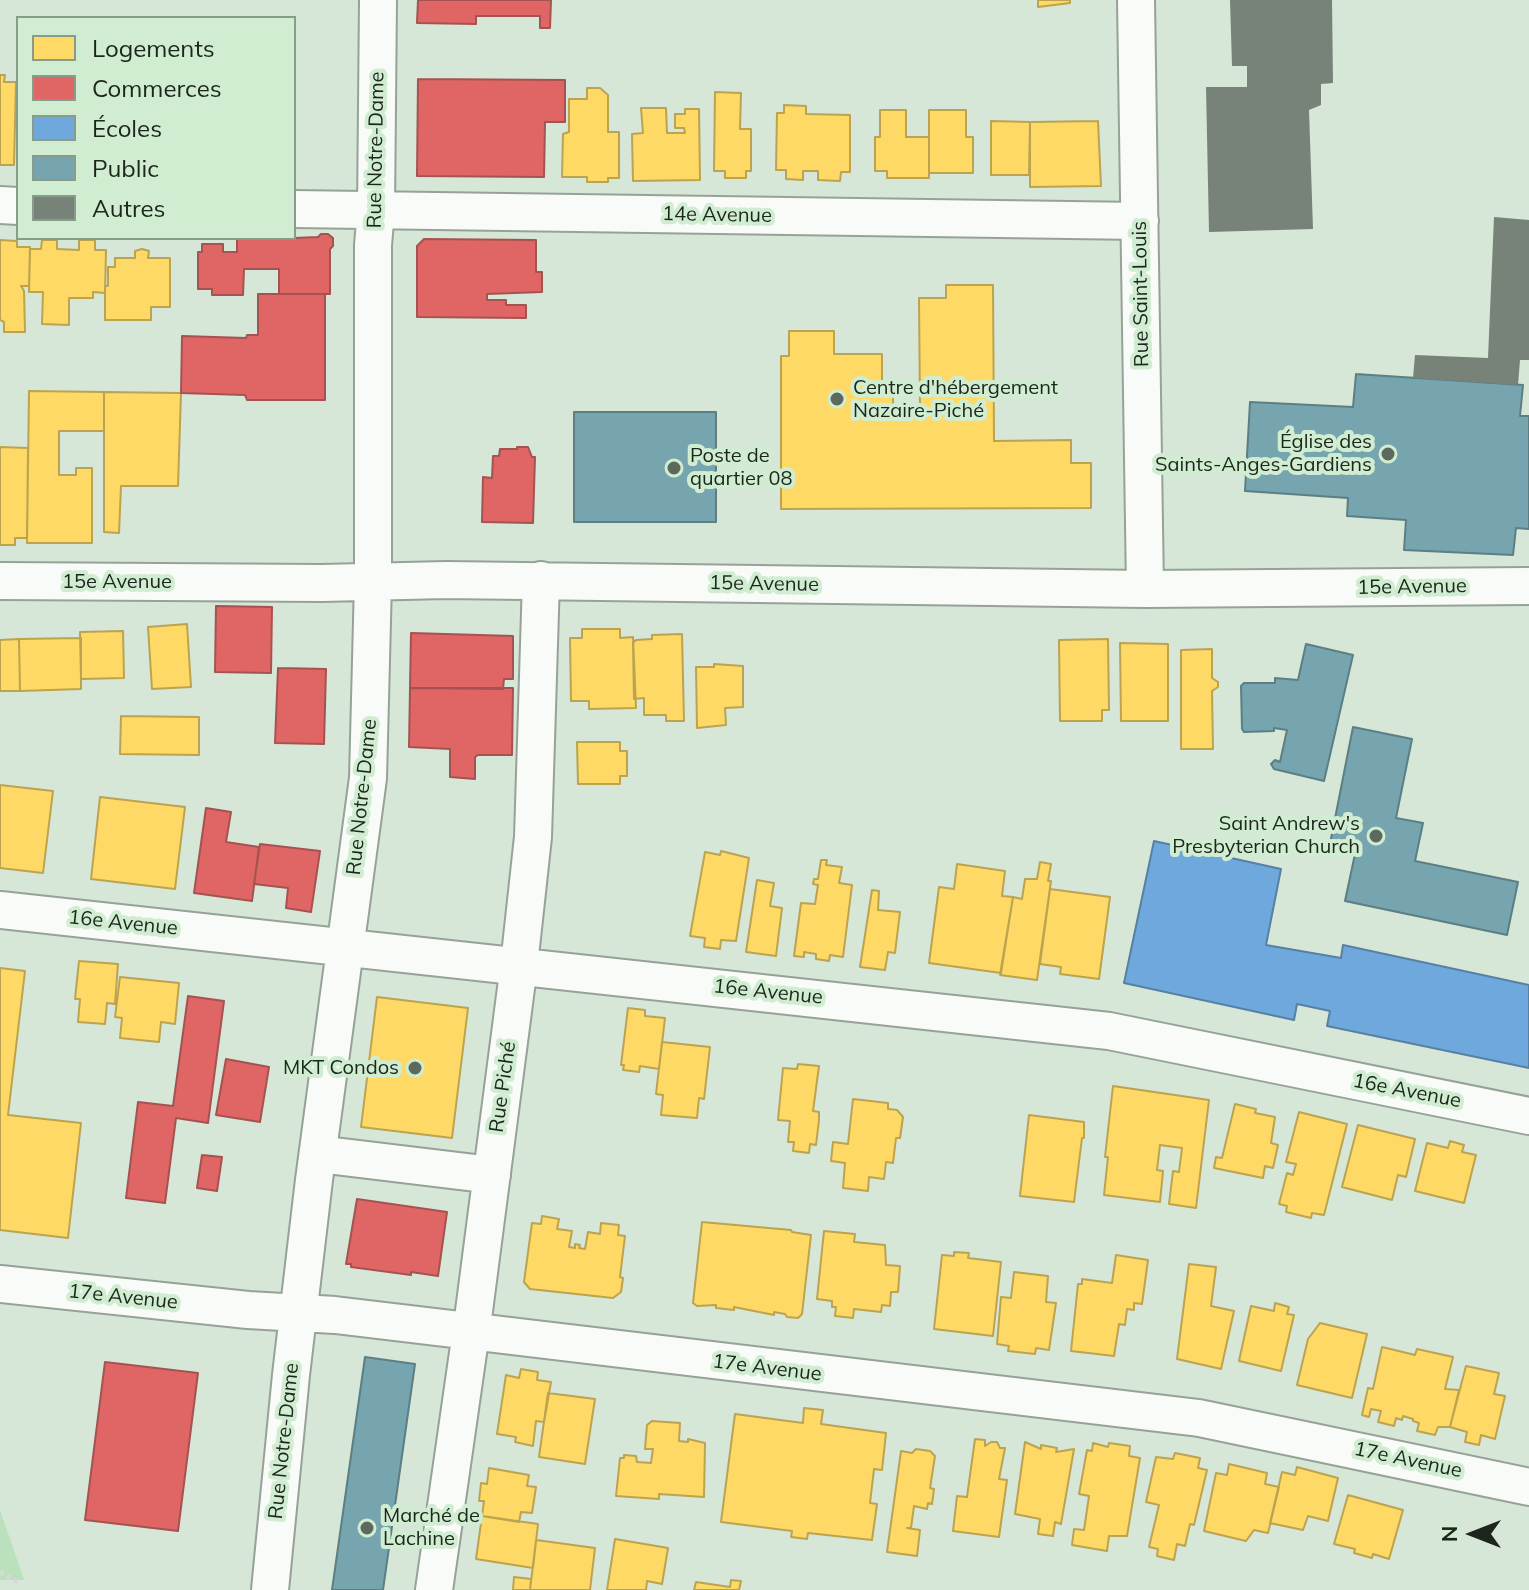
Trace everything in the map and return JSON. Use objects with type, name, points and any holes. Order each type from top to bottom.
[{"type":"street","name":"Rue Notre-Dame","points":[[270,1590],[298,1314],[368,778],[373,582],[373,245],[378,0]]},
{"type":"street","name":"Rue Saint-Louis","points":[[1136,0],[1145,589]]},
{"type":"street","name":"14e Avenue","points":[[296,209],[1140,221]]},
{"type":"street","name":"15e Avenue","points":[[0,581],[541,580],[1145,589],[1529,586]]},
{"type":"street","name":"Rue Piché","points":[[434,1590],[492,1175],[533,837],[541,580]]},
{"type":"street","name":"16e Avenue","points":[[0,910],[1109,1031],[1529,1116]]},
{"type":"street","points":[[318,1154],[492,1175]]},
{"type":"street","name":"17e Avenue","points":[[0,1284],[298,1314],[335,1315],[1199,1418],[1529,1487]]},
{"type":"path","points":[[0,1572],[19,1583]]},
{"type":"green space","points":[[0,1510],[24,1580],[0,1580]]},
{"type":"building: Logements","points":[[1038,0],[1070,0],[1070,3],[1038,7]]},
{"type":"building: Logements","points":[[0,75],[5,75],[4,82],[16,82],[14,165],[0,165]]},
{"type":"building: Logements","points":[[587,88],[600,88],[608,95],[608,132],[619,132],[619,178],[608,178],[608,182],[587,182],[587,177],[562,177],[563,134],[569,132],[569,99],[587,99]]},
{"type":"building: Logements","points":[[715,92],[741,93],[740,129],[751,129],[751,171],[746,171],[746,178],[725,178],[725,171],[714,171]]},
{"type":"building: Logements","points":[[784,105],[806,106],[806,114],[850,115],[850,172],[841,172],[840,181],[818,180],[818,171],[803,171],[803,180],[786,179],[786,170],[776,170],[777,113],[784,113]]},
{"type":"building: Logements","points":[[641,108],[666,108],[667,133],[685,133],[684,128],[675,128],[675,114],[685,114],[685,109],[699,109],[700,180],[633,181],[632,134],[643,133]]},
{"type":"building: Logements","points":[[880,110],[906,110],[906,137],[929,137],[929,178],[887,178],[887,171],[875,171],[875,137],[880,137]]},
{"type":"building: Logements","points":[[929,110],[966,110],[966,137],[973,137],[973,173],[929,173]]},
{"type":"building: Logements","points":[[991,121],[1030,122],[1029,175],[991,175]]},
{"type":"building: Logements","points":[[1098,121],[1101,186],[1030,187],[1030,122]]},
{"type":"building: Logements","points":[[0,240],[17,241],[17,247],[30,247],[29,286],[21,286],[24,291],[25,332],[4,332],[4,322],[0,320]]},
{"type":"building: Logements","points":[[42,240],[57,240],[57,249],[79,250],[79,240],[95,240],[95,250],[106,250],[105,293],[93,292],[93,298],[69,298],[69,325],[42,324],[43,292],[29,292],[30,249],[41,249]]},
{"type":"building: Logements","points":[[135,251],[149,251],[148,258],[170,258],[170,307],[151,307],[151,320],[105,320],[108,267],[115,267],[115,258],[135,258]]},
{"type":"building: Logements","name":"Centre d'hébergement Nazaire-Piché","points":[[946,285],[993,285],[994,441],[1071,440],[1071,463],[1091,463],[1091,508],[781,509],[781,356],[789,356],[789,331],[834,331],[834,354],[882,354],[882,392],[893,392],[893,407],[920,407],[919,298],[946,298]]},
{"type":"building: Logements","points":[[29,391],[104,392],[104,431],[59,431],[59,475],[76,475],[76,468],[92,468],[92,543],[27,543]]},
{"type":"building: Logements","points":[[104,392],[181,393],[178,486],[121,486],[119,533],[104,532]]},
{"type":"building: Logements","points":[[0,447],[28,448],[27,538],[15,538],[15,545],[0,545]]},
{"type":"building: Logements","points":[[187,624],[191,687],[152,689],[148,627]]},
{"type":"building: Logements","points":[[582,629],[620,629],[620,638],[633,637],[636,708],[589,709],[589,701],[571,701],[570,638],[582,638]]},
{"type":"building: Logements","points":[[123,631],[124,678],[81,679],[80,632]]},
{"type":"building: Logements","points":[[682,634],[684,721],[666,721],[666,715],[644,715],[644,698],[634,699],[633,643],[652,639],[652,635]]},
{"type":"building: Logements","points":[[81,638],[81,689],[20,691],[19,639]]},
{"type":"building: Logements","points":[[19,639],[20,691],[0,691],[0,640]]},
{"type":"building: Logements","points":[[1108,639],[1109,710],[1102,710],[1102,721],[1060,721],[1059,640]]},
{"type":"building: Logements","points":[[1120,643],[1168,644],[1168,721],[1121,721]]},
{"type":"building: Logements","points":[[1212,649],[1212,678],[1218,682],[1218,687],[1212,691],[1213,749],[1181,749],[1181,650]]},
{"type":"building: Logements","points":[[714,664],[743,666],[743,707],[725,708],[726,725],[697,728],[696,667],[714,667]]},
{"type":"building: Logements","points":[[121,716],[199,717],[199,755],[120,754]]},
{"type":"building: Logements","points":[[577,742],[620,742],[620,751],[627,751],[627,776],[620,776],[620,784],[578,784]]},
{"type":"building: Logements","points":[[0,785],[53,791],[43,873],[0,868]]},
{"type":"building: Logements","points":[[100,797],[185,807],[175,889],[91,879]]},
{"type":"building: Logements","points":[[721,851],[749,858],[736,941],[721,940],[720,949],[704,947],[705,938],[690,936],[705,852],[720,855]]},
{"type":"building: Logements","points":[[821,860],[827,860],[826,865],[842,867],[839,883],[852,885],[843,957],[830,955],[829,961],[816,959],[816,954],[804,952],[804,957],[794,956],[801,903],[815,904],[818,885],[813,884],[814,879],[818,879]]},
{"type":"building: Logements","points":[[1040,862],[1051,864],[1048,881],[1051,881],[1037,980],[1000,975],[1013,897],[1022,899],[1025,879],[1037,879]]},
{"type":"building: Logements","points":[[957,864],[1005,871],[1002,896],[1013,897],[1001,973],[929,963],[939,887],[954,889]]},
{"type":"building: Logements","points":[[757,880],[774,883],[770,906],[782,908],[776,956],[746,952]]},
{"type":"building: Logements","points":[[1050,889],[1110,897],[1099,979],[1060,974],[1061,967],[1040,964]]},
{"type":"building: Logements","points":[[872,890],[879,891],[878,910],[900,912],[895,953],[888,952],[885,970],[860,967]]},
{"type":"building: Logements","points":[[79,961],[118,964],[115,1004],[107,1003],[105,1024],[78,1022],[80,999],[75,999]]},
{"type":"building: Logements","points":[[0,968],[25,971],[8,1115],[81,1123],[68,1238],[0,1230]]},
{"type":"building: Logements","points":[[120,977],[179,983],[175,1024],[161,1022],[159,1042],[120,1038],[122,1018],[115,1017]]},
{"type":"building: Logements","name":"MKT Condos","points":[[377,997],[468,1008],[452,1138],[361,1127]]},
{"type":"building: Logements","points":[[628,1008],[645,1010],[645,1016],[665,1018],[659,1069],[640,1066],[639,1072],[623,1070]]},
{"type":"building: Logements","points":[[662,1042],[710,1047],[704,1099],[699,1098],[697,1118],[661,1115],[663,1095],[656,1094]]},
{"type":"building: Logements","points":[[798,1064],[819,1066],[813,1111],[819,1112],[819,1120],[816,1145],[810,1144],[809,1153],[793,1151],[794,1142],[788,1142],[790,1121],[778,1120],[783,1068],[797,1069]]},
{"type":"building: Logements","points":[[1113,1086],[1209,1100],[1196,1208],[1169,1204],[1173,1171],[1179,1172],[1182,1148],[1160,1145],[1157,1170],[1163,1171],[1160,1202],[1104,1195]]},
{"type":"building: Logements","points":[[853,1099],[888,1103],[888,1109],[897,1110],[903,1117],[893,1163],[886,1162],[884,1179],[869,1177],[868,1191],[843,1188],[845,1163],[831,1161],[833,1142],[848,1144]]},
{"type":"building: Logements","points":[[1235,1104],[1275,1117],[1271,1143],[1278,1145],[1273,1168],[1265,1166],[1263,1178],[1214,1168],[1216,1157],[1222,1158]]},
{"type":"building: Logements","points":[[1299,1112],[1347,1124],[1324,1215],[1312,1213],[1311,1218],[1286,1212],[1287,1206],[1279,1204],[1287,1173],[1293,1175],[1296,1164],[1286,1162]]},
{"type":"building: Logements","points":[[1029,1115],[1084,1122],[1074,1202],[1020,1196]]},
{"type":"building: Logements","points":[[1358,1125],[1415,1139],[1406,1177],[1398,1175],[1392,1200],[1342,1187]]},
{"type":"building: Logements","points":[[1450,1141],[1464,1145],[1462,1152],[1476,1155],[1464,1203],[1415,1191],[1427,1143],[1448,1148]]},
{"type":"building: Logements","points":[[542,1216],[559,1219],[557,1229],[572,1231],[569,1247],[575,1248],[575,1244],[585,1249],[588,1232],[600,1234],[601,1223],[619,1225],[618,1235],[625,1236],[621,1292],[613,1298],[530,1289],[524,1282],[532,1223],[541,1224]]},
{"type":"building: Logements","points":[[702,1222],[791,1230],[811,1235],[802,1314],[798,1318],[787,1317],[774,1312],[774,1315],[693,1303]]},
{"type":"building: Logements","points":[[824,1231],[855,1234],[854,1242],[885,1245],[886,1265],[900,1266],[898,1292],[891,1292],[890,1306],[882,1305],[881,1312],[854,1309],[853,1318],[835,1316],[836,1307],[832,1307],[832,1301],[817,1299]]},
{"type":"building: Logements","points":[[954,1252],[969,1253],[968,1258],[1001,1262],[993,1336],[934,1329],[942,1255],[954,1256]]},
{"type":"building: Logements","points":[[1116,1255],[1148,1260],[1142,1304],[1134,1303],[1134,1310],[1127,1309],[1125,1325],[1119,1324],[1114,1356],[1071,1351],[1078,1284],[1082,1284],[1082,1279],[1112,1283]]},
{"type":"building: Logements","points":[[1189,1264],[1216,1267],[1211,1306],[1234,1311],[1221,1369],[1177,1359]]},
{"type":"building: Logements","points":[[1014,1272],[1048,1276],[1046,1302],[1056,1303],[1049,1350],[1036,1348],[1035,1354],[1008,1351],[1009,1346],[997,1344],[1001,1297],[1011,1298]]},
{"type":"building: Logements","points":[[1275,1303],[1289,1307],[1287,1314],[1294,1315],[1281,1371],[1239,1361],[1251,1306],[1274,1311]]},
{"type":"building: Logements","points":[[1320,1323],[1367,1334],[1352,1398],[1297,1385],[1308,1339]]},
{"type":"building: Logements","points":[[1382,1347],[1415,1355],[1417,1349],[1453,1357],[1445,1389],[1459,1390],[1450,1427],[1438,1427],[1435,1435],[1417,1431],[1419,1423],[1403,1416],[1402,1420],[1396,1418],[1394,1426],[1378,1422],[1381,1411],[1371,1409],[1369,1417],[1362,1415],[1368,1388],[1373,1389]]},
{"type":"building: Logements","points":[[1466,1366],[1499,1373],[1494,1394],[1505,1396],[1495,1439],[1481,1435],[1479,1445],[1465,1442],[1467,1432],[1450,1427]]},
{"type":"building: Logements","points":[[521,1369],[538,1372],[537,1380],[551,1382],[544,1422],[536,1421],[533,1446],[515,1442],[516,1437],[497,1434],[506,1375],[519,1378]]},
{"type":"building: Logements","points":[[548,1393],[595,1399],[585,1464],[539,1457]]},
{"type":"building: Logements","points":[[804,1408],[823,1410],[821,1424],[886,1433],[882,1470],[874,1469],[870,1503],[877,1504],[872,1540],[808,1533],[807,1539],[791,1537],[792,1531],[721,1522],[735,1414],[803,1423]]},
{"type":"building: Logements","points":[[652,1421],[680,1423],[679,1441],[688,1442],[688,1439],[705,1443],[704,1497],[659,1494],[659,1499],[616,1496],[620,1458],[624,1455],[636,1456],[637,1462],[651,1463],[653,1449],[645,1449],[647,1425]]},
{"type":"building: Logements","points":[[975,1439],[985,1440],[985,1446],[997,1442],[1000,1448],[1005,1448],[999,1479],[1007,1480],[999,1537],[953,1531],[957,1496],[967,1497]]},
{"type":"building: Logements","points":[[1025,1442],[1041,1449],[1041,1445],[1057,1448],[1056,1452],[1074,1449],[1061,1524],[1055,1522],[1053,1536],[1038,1534],[1040,1519],[1015,1514]]},
{"type":"building: Logements","points":[[1093,1443],[1108,1447],[1109,1443],[1130,1446],[1129,1456],[1140,1458],[1127,1536],[1109,1536],[1107,1551],[1072,1545],[1074,1529],[1084,1530],[1089,1496],[1079,1494],[1087,1450],[1092,1451]]},
{"type":"building: Logements","points":[[916,1449],[930,1451],[935,1456],[930,1488],[934,1489],[932,1504],[928,1503],[927,1509],[914,1506],[911,1528],[907,1528],[920,1530],[917,1556],[887,1552],[901,1451],[912,1453]]},
{"type":"building: Logements","points":[[1175,1453],[1200,1458],[1198,1468],[1207,1470],[1194,1525],[1190,1524],[1185,1546],[1177,1544],[1174,1560],[1157,1556],[1158,1549],[1149,1547],[1159,1505],[1146,1502],[1156,1457],[1173,1459]]},
{"type":"building: Logements","points":[[1229,1464],[1267,1473],[1265,1484],[1279,1487],[1268,1533],[1254,1530],[1246,1541],[1204,1531],[1216,1473],[1227,1475]]},
{"type":"building: Logements","points":[[1297,1467],[1338,1478],[1328,1521],[1308,1516],[1303,1530],[1270,1523],[1282,1472],[1295,1475]]},
{"type":"building: Logements","points":[[489,1468],[529,1475],[527,1486],[536,1487],[532,1513],[521,1512],[519,1522],[482,1516],[484,1501],[479,1501],[481,1483],[487,1484]]},
{"type":"building: Logements","points":[[1348,1495],[1403,1510],[1389,1559],[1373,1554],[1372,1558],[1354,1553],[1355,1549],[1334,1544]]},
{"type":"building: Logements","points":[[482,1516],[538,1524],[533,1568],[476,1559]]},
{"type":"building: Logements","points":[[615,1539],[668,1548],[662,1584],[647,1581],[646,1590],[607,1590]]},
{"type":"building: Logements","points":[[536,1540],[595,1548],[590,1590],[530,1590]]},
{"type":"building: Logements","points":[[514,1577],[531,1579],[530,1590],[513,1590]]},
{"type":"building: Logements","points":[[731,1580],[741,1581],[739,1590],[694,1590],[696,1582],[730,1587]]},
{"type":"building: Commerces","points":[[418,0],[551,0],[550,28],[540,28],[540,16],[476,16],[476,24],[417,23]]},
{"type":"building: Commerces","points":[[418,79],[565,80],[565,122],[545,122],[544,177],[417,176]]},
{"type":"building: Commerces","points":[[328,234],[333,238],[330,249],[330,294],[279,294],[279,269],[244,269],[243,295],[212,295],[212,289],[198,289],[198,252],[202,252],[202,244],[223,244],[223,252],[237,252],[237,240]]},
{"type":"building: Commerces","points":[[424,239],[536,240],[536,272],[542,272],[542,292],[487,294],[487,300],[506,300],[506,305],[526,305],[526,318],[417,317],[417,246]]},
{"type":"building: Commerces","points":[[258,294],[325,294],[325,400],[247,400],[245,395],[181,393],[182,336],[246,338],[247,335],[258,335]]},
{"type":"building: Commerces","points":[[528,447],[532,457],[535,457],[533,523],[482,522],[483,477],[492,478],[493,456],[499,456],[500,449]]},
{"type":"building: Commerces","points":[[216,606],[272,607],[271,673],[215,672]]},
{"type":"building: Commerces","points":[[411,633],[513,636],[513,679],[504,679],[503,689],[410,688]]},
{"type":"building: Commerces","points":[[278,668],[326,669],[324,744],[275,743]]},
{"type":"building: Commerces","points":[[410,688],[513,688],[512,755],[478,755],[475,757],[475,779],[450,777],[450,749],[409,747]]},
{"type":"building: Commerces","points":[[206,808],[231,812],[226,842],[259,847],[252,901],[194,893]]},
{"type":"building: Commerces","points":[[260,844],[320,851],[311,912],[286,908],[288,888],[254,884]]},
{"type":"building: Commerces","points":[[188,996],[224,1001],[208,1123],[176,1118],[165,1203],[126,1198],[138,1102],[173,1106]]},
{"type":"building: Commerces","points":[[226,1059],[269,1067],[260,1122],[216,1115]]},
{"type":"building: Commerces","points":[[202,1155],[222,1157],[217,1191],[197,1188]]},
{"type":"building: Commerces","points":[[357,1199],[447,1212],[438,1276],[411,1272],[411,1275],[346,1264]]},
{"type":"building: Commerces","points":[[105,1362],[198,1373],[178,1531],[85,1520]]},
{"type":"building: Écoles","points":[[1154,841],[1281,869],[1266,945],[1341,958],[1343,945],[1529,985],[1529,1068],[1327,1026],[1330,1011],[1297,1004],[1294,1020],[1124,983]]},
{"type":"building: Public","name":"Église des Saints-Anges-Gardiens","points":[[1356,374],[1523,385],[1520,416],[1529,416],[1529,529],[1516,528],[1513,555],[1404,550],[1406,520],[1347,516],[1348,498],[1245,491],[1250,402],[1353,407]]},
{"type":"building: Public","points":[[574,412],[716,412],[716,522],[574,522]]},
{"type":"building: Public","points":[[1306,644],[1353,655],[1324,781],[1274,769],[1271,764],[1275,760],[1280,762],[1287,730],[1274,728],[1274,731],[1244,732],[1242,729],[1241,686],[1244,683],[1275,683],[1275,678],[1298,680]]},
{"type":"building: Public","name":"Saint Andrew's Presbyterian Church","points":[[1353,727],[1412,739],[1396,818],[1423,823],[1415,861],[1518,882],[1507,935],[1345,901],[1355,854],[1329,849]]},
{"type":"building: Public","points":[[365,1357],[415,1364],[383,1590],[332,1590]]},
{"type":"building: Autres","points":[[1230,0],[1332,0],[1333,83],[1321,84],[1321,105],[1309,110],[1313,229],[1209,232],[1206,87],[1247,87],[1247,66],[1232,66]]},
{"type":"building: Autres","points":[[1494,217],[1529,220],[1529,360],[1520,360],[1518,385],[1413,378],[1415,355],[1488,358]]},
{"type":"place","name":"Centre d'hébergement Nazaire-Piché","points":[[837,399]]},
{"type":"place","name":"Église des Saints-Anges-Gardiens","points":[[1388,454]]},
{"type":"place","name":"Poste de quartier 08","points":[[674,468]]},
{"type":"place","name":"Saint Andrew's Presbyterian Church","points":[[1376,836]]},
{"type":"place","name":"MKT Condos","points":[[415,1068]]},
{"type":"place","name":"Marché de Lachine","points":[[367,1528]]}]
